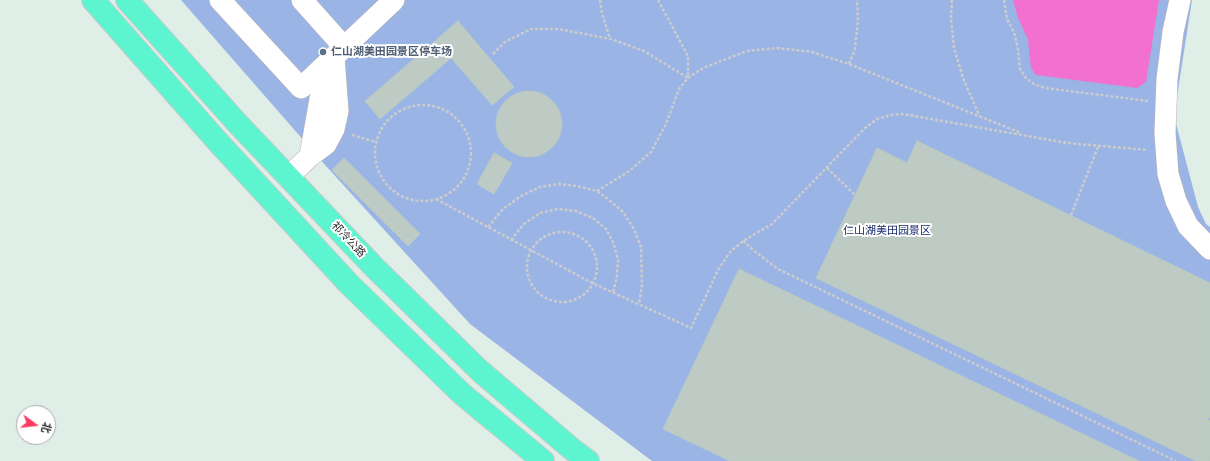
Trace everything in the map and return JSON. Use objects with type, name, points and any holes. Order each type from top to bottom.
[{"type":"main road","points":[[93,0],[218,142],[349,284],[462,394],[543,461]]},
{"type":"main road","name":"祁冷公路","points":[[127,0],[288,177],[374,267],[480,371],[588,461]]},
{"type":"lane","points":[[220,0],[301,88],[389,2]]},
{"type":"lane","points":[[288,177],[310,156],[326,144],[334,130],[338,111],[339,52],[302,0]]},
{"type":"lane","points":[[1180,0],[1173,32],[1166,103],[1165,133],[1168,174],[1176,201],[1188,226],[1210,249]]},
{"type":"lane","points":[[310,156],[320,99],[339,52]]},
{"type":"path","points":[[600,0],[602,13],[610,39]]},
{"type":"path","points":[[658,0],[688,56],[688,78]]},
{"type":"path","points":[[850,64],[855,49],[858,20],[857,0]]},
{"type":"path","points":[[952,0],[951,18],[954,48],[963,78],[979,116]]},
{"type":"path","points":[[1004,0],[1007,19],[1014,32],[1020,68],[1026,78],[1034,84],[1045,88],[1166,103]]},
{"type":"path","points":[[493,54],[505,42],[531,29],[558,29],[610,39],[644,51],[688,78]]},
{"type":"path","points":[[597,191],[628,172],[651,152],[666,124],[679,89],[688,78],[703,68],[747,51],[778,48],[812,52],[850,64],[1025,135]]},
{"type":"path","points":[[428,104],[443,109],[456,117],[466,130],[470,145],[470,160],[465,176],[455,189],[441,198],[425,201],[409,199],[394,192],[383,180],[376,165],[374,150],[376,142],[378,134],[386,121],[398,111],[413,105],[428,104]]},
{"type":"path","points":[[436,199],[592,283],[691,328],[718,270],[731,251],[743,241],[772,224],[864,129],[877,119],[891,115],[904,114],[1067,143],[1098,147],[1166,151]]},
{"type":"path","points":[[334,130],[376,142]]},
{"type":"path","points":[[1071,216],[1098,147]]},
{"type":"path","points":[[827,168],[855,195]]},
{"type":"path","points":[[488,227],[503,209],[521,196],[540,187],[559,184],[577,186],[597,191],[623,212],[634,230],[641,246],[642,286],[639,304]]},
{"type":"path","points":[[511,240],[524,224],[540,213],[557,208],[576,211],[593,218],[606,229],[613,242],[618,259],[618,276],[613,293]]},
{"type":"path","points":[[564,232],[575,235],[585,241],[592,250],[596,261],[596,272],[592,283],[586,292],[570,300],[553,301],[534,289],[529,279],[527,268],[528,256],[542,238],[552,233],[564,232]]},
{"type":"path","points":[[743,241],[778,269],[1176,461]]},
{"type":"green space","name":"仁山湖美田园景区","points":[[181,0],[1192,0],[1174,116],[1198,207],[1206,224],[1210,227],[1210,461],[652,461],[470,324],[326,166]]},
{"type":"shaded area","points":[[1013,0],[1159,0],[1146,82],[1137,88],[1036,75],[1031,68],[1028,40],[1018,18]]},
{"type":"building","points":[[458,21],[514,87],[492,105],[451,58],[380,119],[365,101]]},
{"type":"building","points":[[522,91],[536,91],[548,96],[557,105],[562,117],[560,137],[553,148],[536,157],[522,157],[510,152],[501,143],[496,131],[496,117],[501,105],[510,96]]},
{"type":"building","points":[[917,141],[1210,283],[1210,416],[1208,420],[1210,421],[1210,461],[1196,461],[816,278],[877,148],[907,163]]},
{"type":"building","points":[[494,153],[512,163],[494,194],[477,184]]},
{"type":"building","points":[[344,158],[420,234],[408,246],[332,170]]},
{"type":"building","points":[[739,269],[1139,461],[730,461],[663,429]]},
{"type":"place","name":"仁山湖美田园景区停车场","points":[[323,52]]}]
